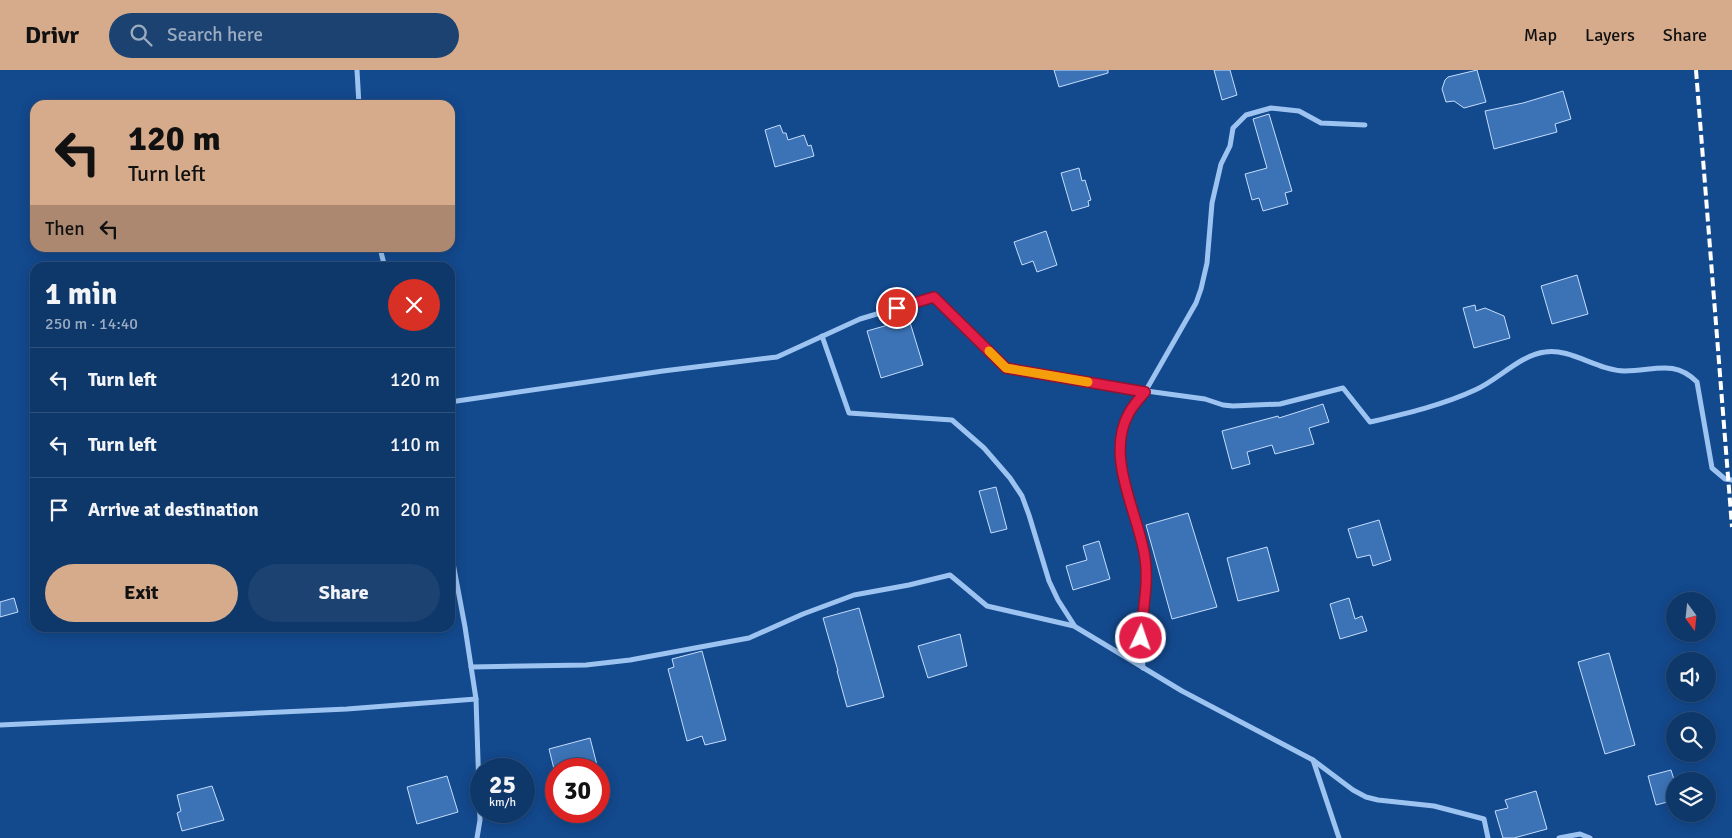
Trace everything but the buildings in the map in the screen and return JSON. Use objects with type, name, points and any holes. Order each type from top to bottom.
[{"type":"street","points":[[356,70],[359,100]]},
{"type":"street","points":[[1143,668],[1141,638],[1146,584],[1146,560],[1125,484],[1120,448],[1123,427],[1129,412],[1145,392],[1196,303],[1207,263],[1212,203],[1222,164],[1230,146],[1233,128],[1246,115],[1272,108],[1299,111],[1321,123],[1365,126]]},
{"type":"street","points":[[455,401],[663,371],[777,357],[860,319],[934,297],[1006,368],[1145,392],[1198,398],[1233,406],[1280,404],[1342,388],[1370,422],[1463,395],[1484,386],[1535,354],[1557,352],[1613,370],[1671,367],[1687,374],[1697,382],[1712,468],[1725,479],[1732,480]]},
{"type":"street","points":[[822,336],[849,413],[952,420],[984,448],[1010,478],[1022,496],[1049,581],[1074,626]]},
{"type":"street","points":[[471,667],[586,665],[630,660],[748,638],[803,614],[854,595],[950,575],[987,606],[1074,626],[1182,691],[1313,760],[1353,790],[1366,797],[1434,806],[1484,819],[1488,838]]},
{"type":"street","points":[[455,576],[476,699],[480,820],[477,838]]},
{"type":"street","points":[[0,725],[347,709],[476,699]]},
{"type":"street","points":[[1313,760],[1340,838]]},
{"type":"street","points":[[1559,838],[1580,834],[1590,838]]},
{"type":"railway","points":[[1696,70],[1732,527]]},
{"type":"slow traffic","points":[[989,351],[1006,368],[1088,382]]},
{"type":"route","points":[[897,308],[934,297],[1006,368],[1145,392],[1129,412],[1123,427],[1120,448],[1125,484],[1146,560],[1146,584],[1141,638]]}]
